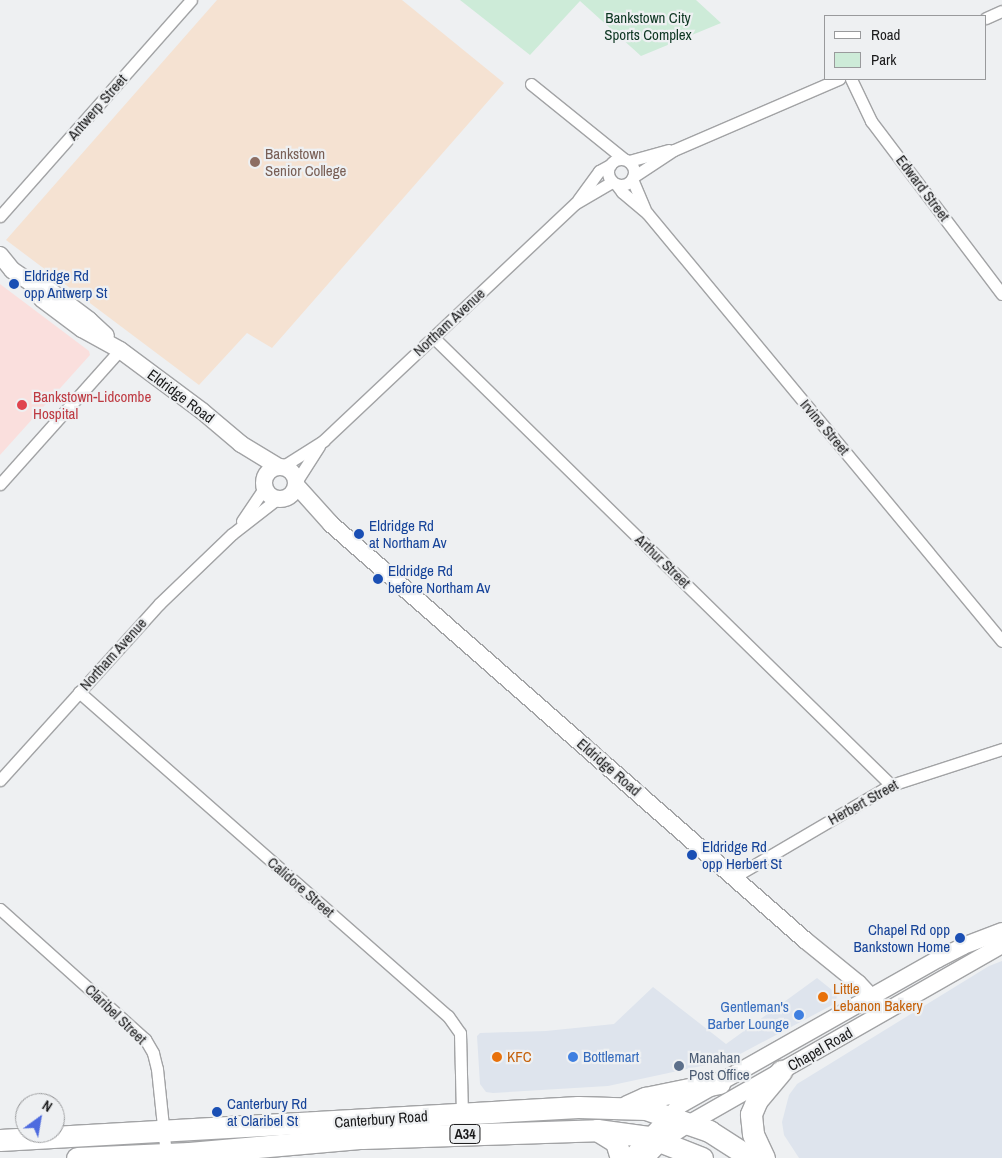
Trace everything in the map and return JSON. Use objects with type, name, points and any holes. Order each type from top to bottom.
[{"type":"highway","points":[[764,1158],[753,1134],[751,1114],[758,1100],[781,1071]]},
{"type":"highway","points":[[622,1108],[645,1098],[719,1083]]},
{"type":"highway","name":"Canterbury Road","points":[[0,1140],[550,1107],[622,1108],[646,1109],[690,1123],[731,1143],[751,1158]]},
{"type":"highway","name":"Canterbury Road","points":[[76,1158],[166,1154],[362,1138],[597,1130],[656,1139],[702,1158]]},
{"type":"highway","points":[[597,1130],[616,1142],[621,1158]]},
{"type":"street","name":"Antwerp Street","points":[[1,217],[191,0]]},
{"type":"street","points":[[987,18],[1002,11]]},
{"type":"street","points":[[591,134],[610,164],[608,175],[614,183],[625,185],[674,150],[837,80]]},
{"type":"street","name":"Edward Street","points":[[851,80],[861,104],[871,121],[1002,294]]},
{"type":"street","points":[[531,84],[591,134],[626,160],[634,169],[633,178]]},
{"type":"street","points":[[610,164],[674,150]]},
{"type":"street","name":"Northam Avenue","points":[[281,467],[323,441],[576,203],[599,171],[610,164]]},
{"type":"street","name":"Irvine Street","points":[[633,178],[647,212]]},
{"type":"street","name":"Northam Avenue","points":[[576,203],[614,183]]},
{"type":"street","name":"Irvine Street","points":[[614,183],[647,212],[1002,641]]},
{"type":"street","name":"Eldridge Road","points":[[0,255],[6,267],[31,283],[42,299],[82,329],[120,350],[202,411],[241,444],[281,467]]},
{"type":"street","name":"Arthur Street","points":[[434,337],[891,785]]},
{"type":"street","points":[[0,484],[120,350]]},
{"type":"street","name":"Northam Avenue","points":[[0,780],[159,604],[232,534],[289,491],[323,441]]},
{"type":"street","name":"Eldridge Road","points":[[241,444],[264,484]]},
{"type":"street","points":[[281,467],[292,472],[289,491],[269,496],[264,484],[269,470],[281,467]]},
{"type":"street","name":"Northam Avenue","points":[[232,534],[264,484]]},
{"type":"street","name":"Eldridge Road","points":[[289,491],[331,524],[872,998],[884,1011]]},
{"type":"street","name":"Calidore Street","points":[[79,692],[448,1016],[460,1033],[462,1113]]},
{"type":"street","name":"Herbert Street","points":[[734,877],[891,785],[1002,749]]},
{"type":"street","name":"Claribel Street","points":[[0,909],[145,1039],[153,1053],[157,1069],[166,1154]]},
{"type":"street","name":"Chapel Road","points":[[656,1139],[669,1116],[680,1105],[872,998],[946,954],[1002,931]]},
{"type":"street","name":"Chapel Road","points":[[656,1139],[690,1123],[1002,945]]},
{"type":"street","points":[[630,1158],[656,1139]]},
{"type":"street","points":[[646,1158],[656,1139]]},
{"type":"shaded area","name":"Bankstown Senior College","points":[[217,0],[402,0],[504,83],[272,348],[247,333],[199,385],[6,240]]},
{"type":"shaded area","name":"Bankstown-Lidcombe Hospital","points":[[0,284],[89,351],[90,355],[0,455]]},
{"type":"shaded area","points":[[1002,961],[1002,1158],[799,1158],[784,1135],[782,1122],[789,1095],[797,1084],[989,966]]},
{"type":"shaded area","points":[[817,978],[837,994],[836,1003],[729,1060],[608,1086],[493,1093],[486,1092],[480,1084],[477,1036],[480,1033],[546,1031],[614,1024],[653,987],[726,1044]]},
{"type":"green space","name":"Bankstown City Sports Complex","points":[[460,0],[696,0],[721,23],[641,56],[580,1],[530,55]]},
{"type":"place","name":"Bankstown Senior College","points":[[255,162]]},
{"type":"place","name":"Eldridge Rd opp Antwerp St","points":[[14,284]]},
{"type":"place","name":"Bankstown-Lidcombe Hospital","points":[[22,405]]},
{"type":"place","name":"Eldridge Rd at Northam Av","points":[[359,534]]},
{"type":"place","name":"Eldridge Rd before Northam Av","points":[[378,579]]},
{"type":"place","name":"Eldridge Rd opp Herbert St","points":[[692,855]]},
{"type":"place","name":"Chapel Rd opp Bankstown Home","points":[[960,938]]},
{"type":"place","name":"Little Lebanon Bakery","points":[[823,997]]},
{"type":"place","name":"Gentleman's Barber Lounge","points":[[799,1015]]},
{"type":"place","name":"KFC","points":[[497,1057]]},
{"type":"place","name":"Bottlemart","points":[[573,1057]]},
{"type":"place","name":"Manahan Post Office","points":[[679,1066]]},
{"type":"place","name":"Canterbury Rd at Claribel St","points":[[217,1112]]}]
